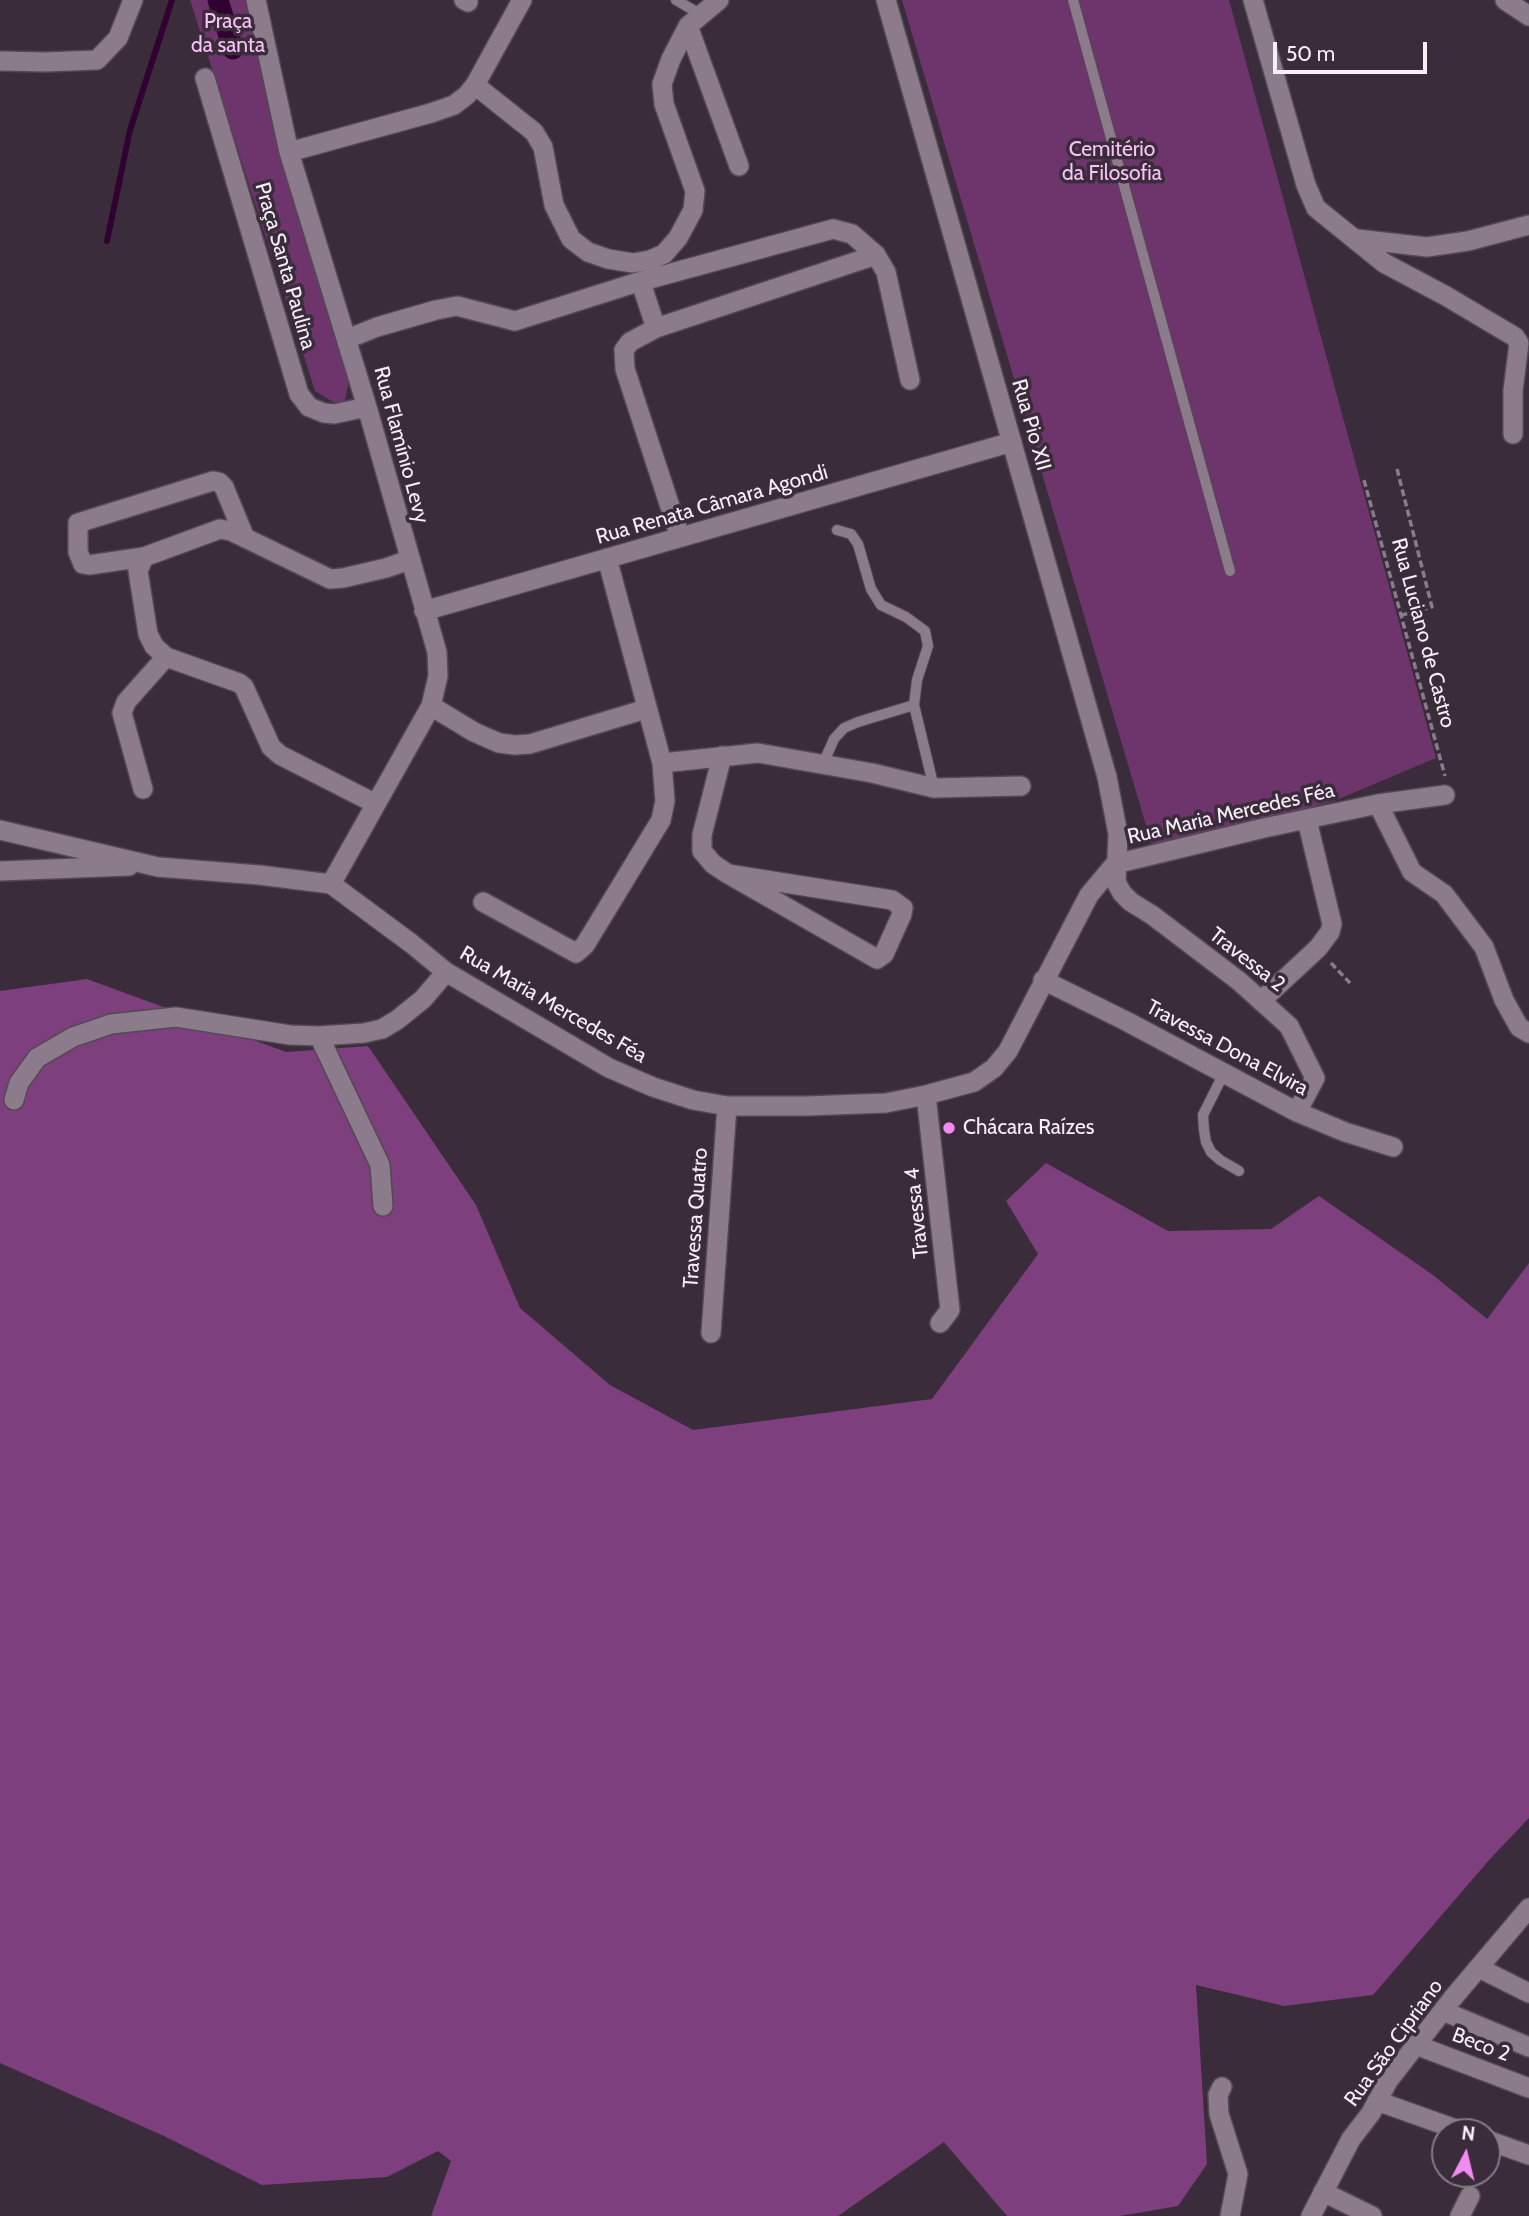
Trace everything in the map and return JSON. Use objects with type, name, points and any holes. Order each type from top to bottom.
[{"type":"street","points":[[0,61],[97,60],[118,38],[133,0]]},
{"type":"street","name":"Rua Flamínio Levy","points":[[256,0],[289,152],[347,339],[437,652],[438,677],[431,706],[331,884]]},
{"type":"street","points":[[289,152],[454,105],[467,96],[475,85],[522,0]]},
{"type":"street","points":[[475,85],[534,132],[543,147],[554,205],[570,239],[588,252],[608,259],[633,263],[650,260],[664,254],[678,238],[693,210],[695,191],[662,92],[662,84],[670,60],[694,20],[719,0]]},
{"type":"street","name":"Rua Pio XII","points":[[886,0],[1107,777],[1118,834],[1115,864]]},
{"type":"street","points":[[1254,0],[1316,208],[1384,263],[1515,337],[1519,343],[1512,409],[1513,434]]},
{"type":"street","points":[[1505,0],[1529,16]]},
{"type":"street","points":[[694,20],[739,166]]},
{"type":"street","name":"Praça Santa Paulina","points":[[205,78],[299,394],[309,407],[324,413],[334,414],[367,407]]},
{"type":"street","points":[[1357,239],[1427,247],[1468,241],[1529,225]]},
{"type":"street","points":[[347,339],[377,327],[457,306],[515,321],[640,282],[833,229],[852,234],[876,256],[886,272],[911,380]]},
{"type":"street","points":[[680,537],[625,369],[624,350],[630,342],[656,328],[876,256]]},
{"type":"street","points":[[640,282],[656,328]]},
{"type":"street","name":"Rua Renata Câmara Agondi","points":[[424,611],[1012,442]]},
{"type":"street","points":[[245,538],[225,487],[213,481],[78,523],[78,552],[83,564],[89,565],[144,557],[220,529],[231,531],[245,538],[330,579],[375,571],[409,560]]},
{"type":"street","points":[[144,557],[138,571],[148,634],[155,646],[166,656],[239,683],[244,687],[271,747],[281,755],[376,804]]},
{"type":"street","points":[[482,902],[576,953],[585,945],[661,820],[665,802],[662,763],[607,558]]},
{"type":"street","points":[[143,789],[122,713],[126,702],[166,656]]},
{"type":"street","points":[[431,706],[474,732],[499,743],[515,745],[530,744],[646,709]]},
{"type":"street","points":[[662,763],[758,753],[934,788],[1021,786]]},
{"type":"street","points":[[722,756],[702,835],[702,851],[713,864],[728,874],[877,958],[884,954],[902,914],[903,908],[892,900],[728,874]]},
{"type":"street","name":"Rua Maria Mercedes Féa","points":[[0,830],[158,867],[331,884],[446,972],[609,1068],[693,1100],[727,1106],[886,1103],[974,1082],[994,1068],[1008,1051],[1089,895],[1115,864],[1378,804],[1445,795]]},
{"type":"street","points":[[1378,804],[1412,872],[1444,894],[1479,939],[1518,1027],[1529,1033]]},
{"type":"street","points":[[1262,1000],[1318,948],[1332,925],[1307,820]]},
{"type":"street","name":"Travessa 2","points":[[1115,864],[1116,882],[1130,901],[1262,1000],[1289,1026],[1314,1073],[1313,1086],[1297,1112]]},
{"type":"street","points":[[0,871],[158,867]]},
{"type":"street","points":[[14,1100],[19,1083],[37,1058],[73,1037],[111,1024],[176,1017],[290,1035],[319,1036],[382,1029],[423,999],[446,972]]},
{"type":"street","name":"Travessa Dona Elvira","points":[[1043,980],[1297,1112],[1345,1132],[1393,1147]]},
{"type":"street","points":[[319,1036],[380,1165],[383,1206]]},
{"type":"street","name":"Travessa 4","points":[[926,1095],[950,1310],[940,1323]]},
{"type":"street","name":"Travessa Quatro","points":[[711,1333],[727,1106]]},
{"type":"street","name":"Rua São Cipriano","points":[[1311,2216],[1351,2139],[1388,2081],[1529,1908]]},
{"type":"street","points":[[1479,1968],[1529,1993]]},
{"type":"street","points":[[1443,2011],[1529,2047]]},
{"type":"street","name":"Beco 2","points":[[1416,2045],[1529,2088]]},
{"type":"street","points":[[1222,2087],[1218,2095],[1219,2114],[1238,2174],[1230,2216]]},
{"type":"street","points":[[1377,2101],[1431,2120]]},
{"type":"street","points":[[1501,2145],[1529,2155]]},
{"type":"street","points":[[1323,2192],[1372,2216]]},
{"type":"street","points":[[1460,2216],[1471,2196]]},
{"type":"lane","points":[[676,0],[694,20]]},
{"type":"lane","points":[[1073,0],[1230,571]]},
{"type":"lane","points":[[838,530],[851,534],[858,544],[871,589],[881,605],[906,617],[925,631],[928,646],[917,680],[914,705],[934,788]]},
{"type":"lane","points":[[823,764],[834,738],[844,728],[914,705]]},
{"type":"lane","points":[[1224,1073],[1203,1115],[1204,1130],[1206,1142],[1212,1152],[1239,1171]]},
{"type":"path","points":[[1397,469],[1432,607],[1402,615]]},
{"type":"path","name":"Rua Luciano de Castro","points":[[1364,480],[1445,776],[1445,795]]},
{"type":"path","points":[[1318,948],[1350,983]]},
{"type":"green space","name":"Praça da santa","points":[[190,0],[245,0],[350,377],[343,408],[315,391]]},
{"type":"green space","name":"Cemitério da Filosofia","points":[[902,0],[1229,0],[1436,758],[1334,801],[1153,849]]},
{"type":"shaded area","points":[[87,979],[286,1052],[368,1046],[476,1205],[520,1308],[610,1385],[693,1430],[932,1399],[1038,1254],[1006,1201],[1046,1163],[1168,1231],[1271,1229],[1319,1196],[1433,1275],[1487,1319],[1529,1263],[1529,1818],[1490,1859],[1373,1995],[1284,2006],[1196,1985],[1207,2164],[1178,2206],[1120,2216],[1007,2216],[944,2142],[838,2216],[431,2216],[451,2161],[438,2151],[387,2177],[262,2185],[164,2136],[0,2063],[0,991]]},
{"type":"waterway","points":[[107,241],[130,130],[172,0]]},
{"type":"waterway","points":[[218,0],[233,49]]},
{"type":"place","name":"Chácara Raízes","points":[[949,1128]]}]
